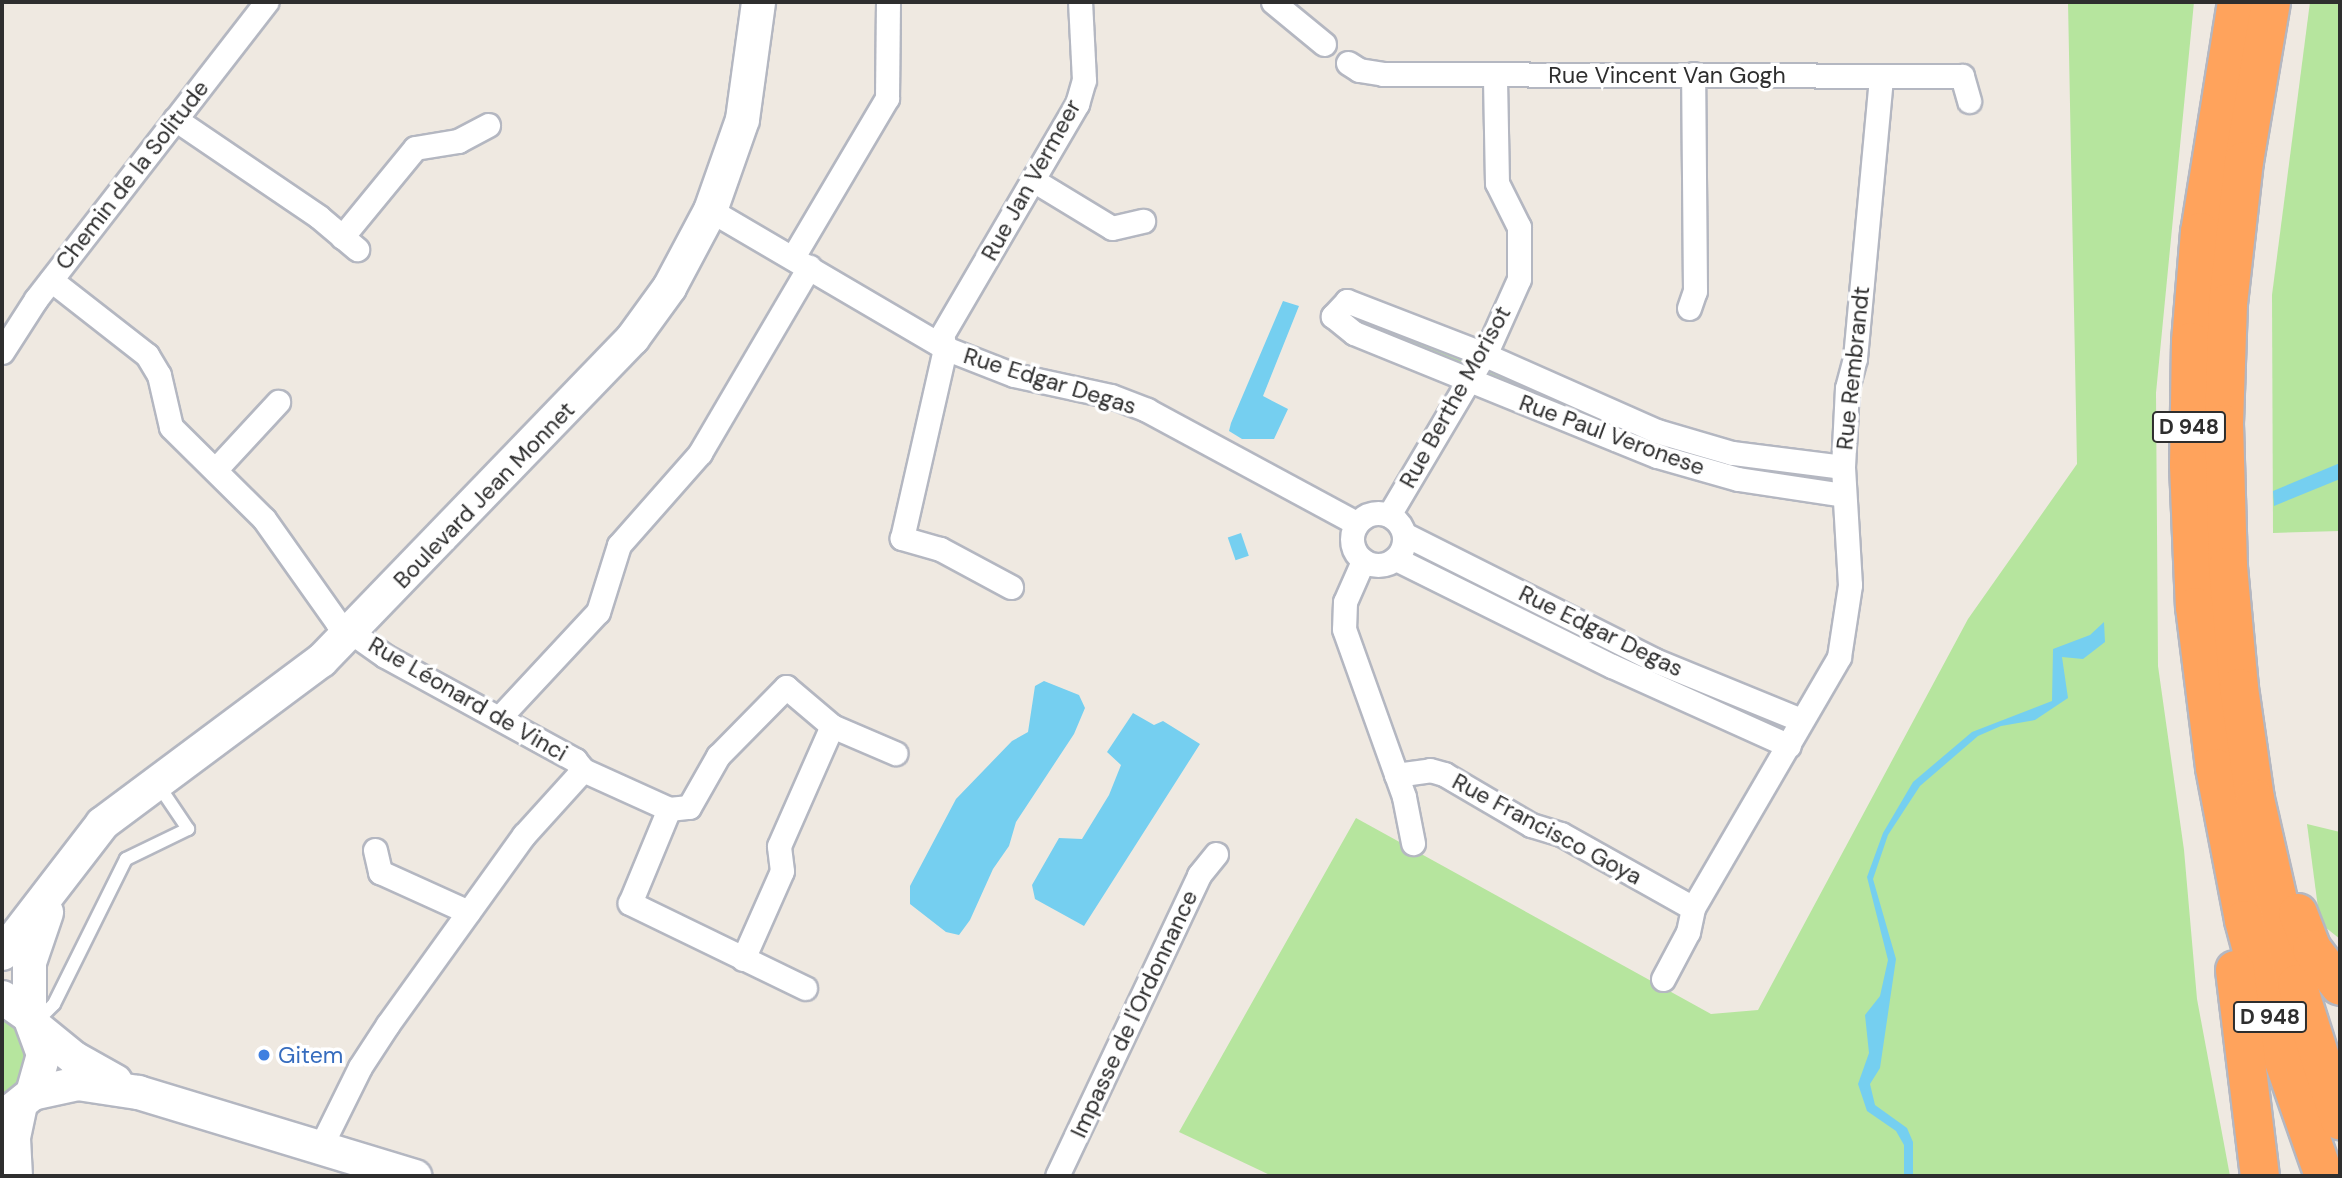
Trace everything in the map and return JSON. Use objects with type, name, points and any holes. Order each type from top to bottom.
[{"type":"highway","name":"D 948","points":[[2237,2],[2200,232],[2189,417],[2198,640],[2230,853],[2263,993],[2324,1176]]},
{"type":"highway","name":"D 948","points":[[2271,2],[2244,161],[2225,363],[2228,567],[2248,755],[2290,957],[2340,1120]]},
{"type":"highway","points":[[2248,755],[2307,939],[2340,986]]},
{"type":"highway","points":[[2230,853],[2231,946],[2260,1176]]},
{"type":"main road","name":"Boulevard Jean Monnet","points":[[2,953],[94,832],[270,701],[350,631],[632,338],[668,287],[710,210],[742,119],[758,2]]},
{"type":"main road","name":"Boulevard Jean Monnet","points":[[15,1176],[12,1149],[18,1106],[43,1067],[33,1023],[29,962],[56,884]]},
{"type":"main road","points":[[2,997],[95,1072],[138,1092],[415,1176]]},
{"type":"main road","points":[[18,1106],[77,1083],[138,1092]]},
{"type":"main road","points":[[2,1161],[9,1176]]},
{"type":"street","name":"Chemin de la Solitude","points":[[2,352],[51,280],[266,2]]},
{"type":"street","points":[[499,718],[598,612],[619,545],[701,453],[887,98],[888,2]]},
{"type":"street","name":"Rue Jan Vermeer","points":[[1011,587],[940,549],[902,538],[945,348],[942,335],[1077,104],[1084,80],[1080,2]]},
{"type":"street","points":[[1273,2],[1324,44]]},
{"type":"street","name":"Rue Vincent Van Gogh","points":[[1348,63],[1359,70],[1383,74],[1962,76],[1969,101]]},
{"type":"street","name":"Rue Berthe Morisot","points":[[1389,515],[1465,380],[1481,353],[1489,346],[1519,279],[1519,227],[1497,183],[1495,74]]},
{"type":"street","points":[[1689,308],[1695,290],[1693,74]]},
{"type":"street","name":"Rue Rembrandt","points":[[1664,979],[1688,932],[1693,908],[1839,657],[1846,630],[1850,585],[1843,467],[1847,388],[1855,358],[1881,76]]},
{"type":"street","points":[[176,119],[350,243],[415,148],[458,141],[488,125]]},
{"type":"street","points":[[1033,180],[1112,228],[1143,221]]},
{"type":"street","name":"Rue Edgar Degas","points":[[710,210],[945,348],[1014,375],[1111,396],[1147,410],[1356,523]]},
{"type":"street","name":"Rue Léonard de Vinci","points":[[51,280],[147,355],[159,375],[171,427],[264,519],[337,622],[575,760],[583,770],[668,810]]},
{"type":"street","name":"Rue Paul Veronese","points":[[1843,467],[1732,453],[1657,431],[1481,353],[1347,301],[1333,316],[1354,333],[1446,367],[1465,380],[1692,468],[1844,495]]},
{"type":"street","points":[[215,470],[278,402]]},
{"type":"street","points":[[1370,514],[1389,515],[1404,534],[1396,559],[1379,565],[1363,561],[1353,548],[1356,523],[1370,514]]},
{"type":"street","name":"Rue Edgar Degas","points":[[1404,534],[1795,732]]},
{"type":"street","name":"Rue Edgar Degas","points":[[1396,559],[1612,666],[1795,732]]},
{"type":"street","points":[[1363,561],[1345,602],[1344,629],[1396,775],[1413,843]]},
{"type":"street","points":[[805,988],[630,903],[668,810],[689,807],[718,756],[786,687],[832,726],[895,753]]},
{"type":"street","points":[[743,959],[782,871],[779,846],[832,726]]},
{"type":"street","points":[[320,1147],[359,1067],[524,835],[583,770]]},
{"type":"street","name":"Rue Francisco Goya","points":[[1396,775],[1430,770],[1444,774],[1531,825],[1561,834],[1693,908]]},
{"type":"street","points":[[375,850],[380,873],[468,912]]},
{"type":"street","name":"Impasse de l'Ordonnance","points":[[1057,1176],[1199,875],[1216,854]]},
{"type":"lane","points":[[33,1023],[54,1004],[126,859],[188,829],[157,783]]},
{"type":"green space","points":[[2068,2],[2194,2],[2156,393],[2158,666],[2184,850],[2197,999],[2230,1176],[1272,1176],[1179,1132],[1356,818],[1711,1014],[1758,1010],[1968,619],[2077,464]]},
{"type":"green space","points":[[2310,2],[2340,2],[2340,531],[2273,533],[2272,295]]},
{"type":"green space","points":[[1366,318],[1465,356],[1464,360],[1457,363],[1364,327]]},
{"type":"green space","points":[[1491,367],[1834,475],[1836,484],[1728,472],[1485,377]]},
{"type":"green space","points":[[1411,550],[1787,721],[1786,733],[1639,672],[1410,554]]},
{"type":"green space","points":[[2307,824],[2340,832],[2340,939],[2320,923]]},
{"type":"green space","points":[[2,1011],[27,1041],[26,1073],[2,1101]]},
{"type":"water","points":[[1283,301],[1299,306],[1263,396],[1288,409],[1274,439],[1242,439],[1229,431],[1231,423]]},
{"type":"water","points":[[2340,463],[2340,479],[2274,506],[2273,491]]},
{"type":"water","points":[[1241,533],[1249,556],[1236,560],[1228,538]]},
{"type":"water","points":[[2104,622],[2105,642],[2083,659],[2062,657],[2068,698],[2035,720],[2001,726],[1978,736],[1920,786],[1888,835],[1873,879],[1896,959],[1880,1068],[1870,1084],[1875,1105],[1907,1128],[1913,1142],[1913,1176],[1904,1176],[1904,1145],[1896,1131],[1867,1111],[1858,1084],[1869,1053],[1865,1015],[1880,996],[1888,960],[1867,877],[1883,833],[1913,782],[1972,732],[2052,701],[2053,649],[2090,635]]},
{"type":"water","points":[[1044,681],[1079,695],[1085,708],[1074,734],[1016,822],[1009,846],[993,869],[970,920],[959,935],[946,932],[910,904],[910,886],[956,799],[1012,741],[1028,732],[1035,686]]},
{"type":"water","points":[[1133,713],[1154,725],[1163,721],[1200,744],[1084,926],[1035,899],[1032,885],[1059,838],[1082,839],[1109,795],[1121,765],[1107,752]]},
{"type":"place","name":"Gitem","points":[[264,1055]]}]
